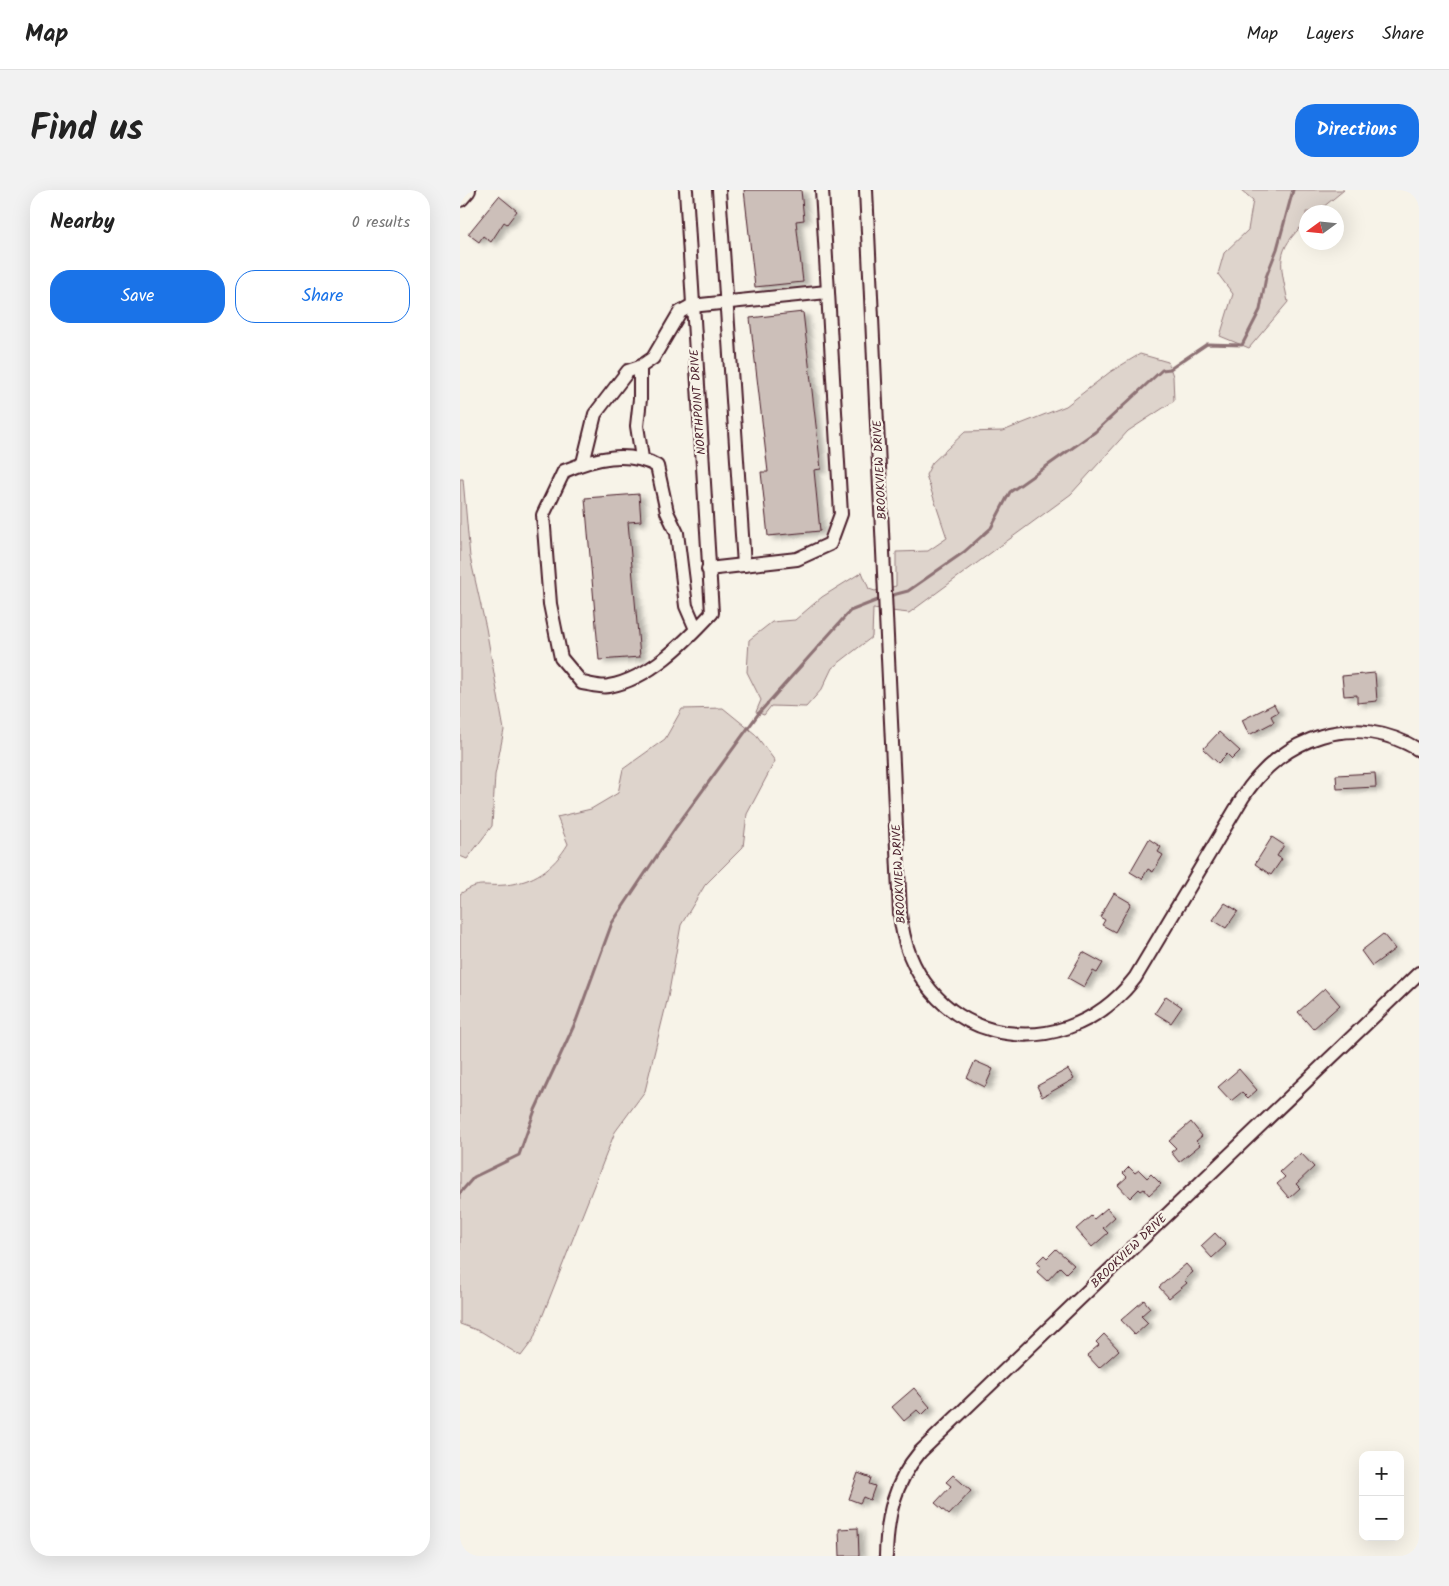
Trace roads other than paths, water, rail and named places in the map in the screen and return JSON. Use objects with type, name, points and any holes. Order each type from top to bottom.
[{"type":"main road","points":[[460,198],[467,190]]},
{"type":"street","name":"NORTHPOINT DRIVE","points":[[686,190],[712,613],[696,629]]},
{"type":"street","points":[[719,190],[744,565]]},
{"type":"street","points":[[708,569],[797,559],[830,544],[841,514],[826,292],[822,190]]},
{"type":"street","name":"BROOKVIEW DRIVE","points":[[866,190],[900,913],[904,939],[920,976],[936,997],[957,1014],[994,1031],[1033,1035],[1060,1031],[1096,1014],[1122,993],[1135,978],[1252,782],[1262,770],[1287,750],[1319,736],[1359,732],[1393,738],[1419,750]]},
{"type":"street","points":[[583,463],[595,414],[628,371],[653,358],[680,312],[692,306],[826,292]]},
{"type":"street","points":[[640,366],[640,399],[636,426],[642,458]]},
{"type":"street","points":[[642,458],[657,466],[667,512],[677,533],[686,606],[696,629],[664,657],[638,675],[608,686],[582,683],[561,658],[550,604],[543,515],[564,471],[593,459],[642,458]]},
{"type":"street","name":"BROOKVIEW DRIVE","points":[[886,1556],[888,1519],[893,1499],[900,1481],[920,1452],[1419,973]]},
{"type":"waterway","points":[[889,596],[908,591],[964,552],[991,528],[1010,492],[1095,432],[1162,370],[1170,369],[1207,344],[1242,345],[1260,310],[1266,277],[1277,249],[1293,190]]},
{"type":"waterway","points":[[460,1193],[474,1177],[519,1155],[535,1110],[576,1021],[612,923],[676,827],[759,713],[850,611],[883,598]]}]
